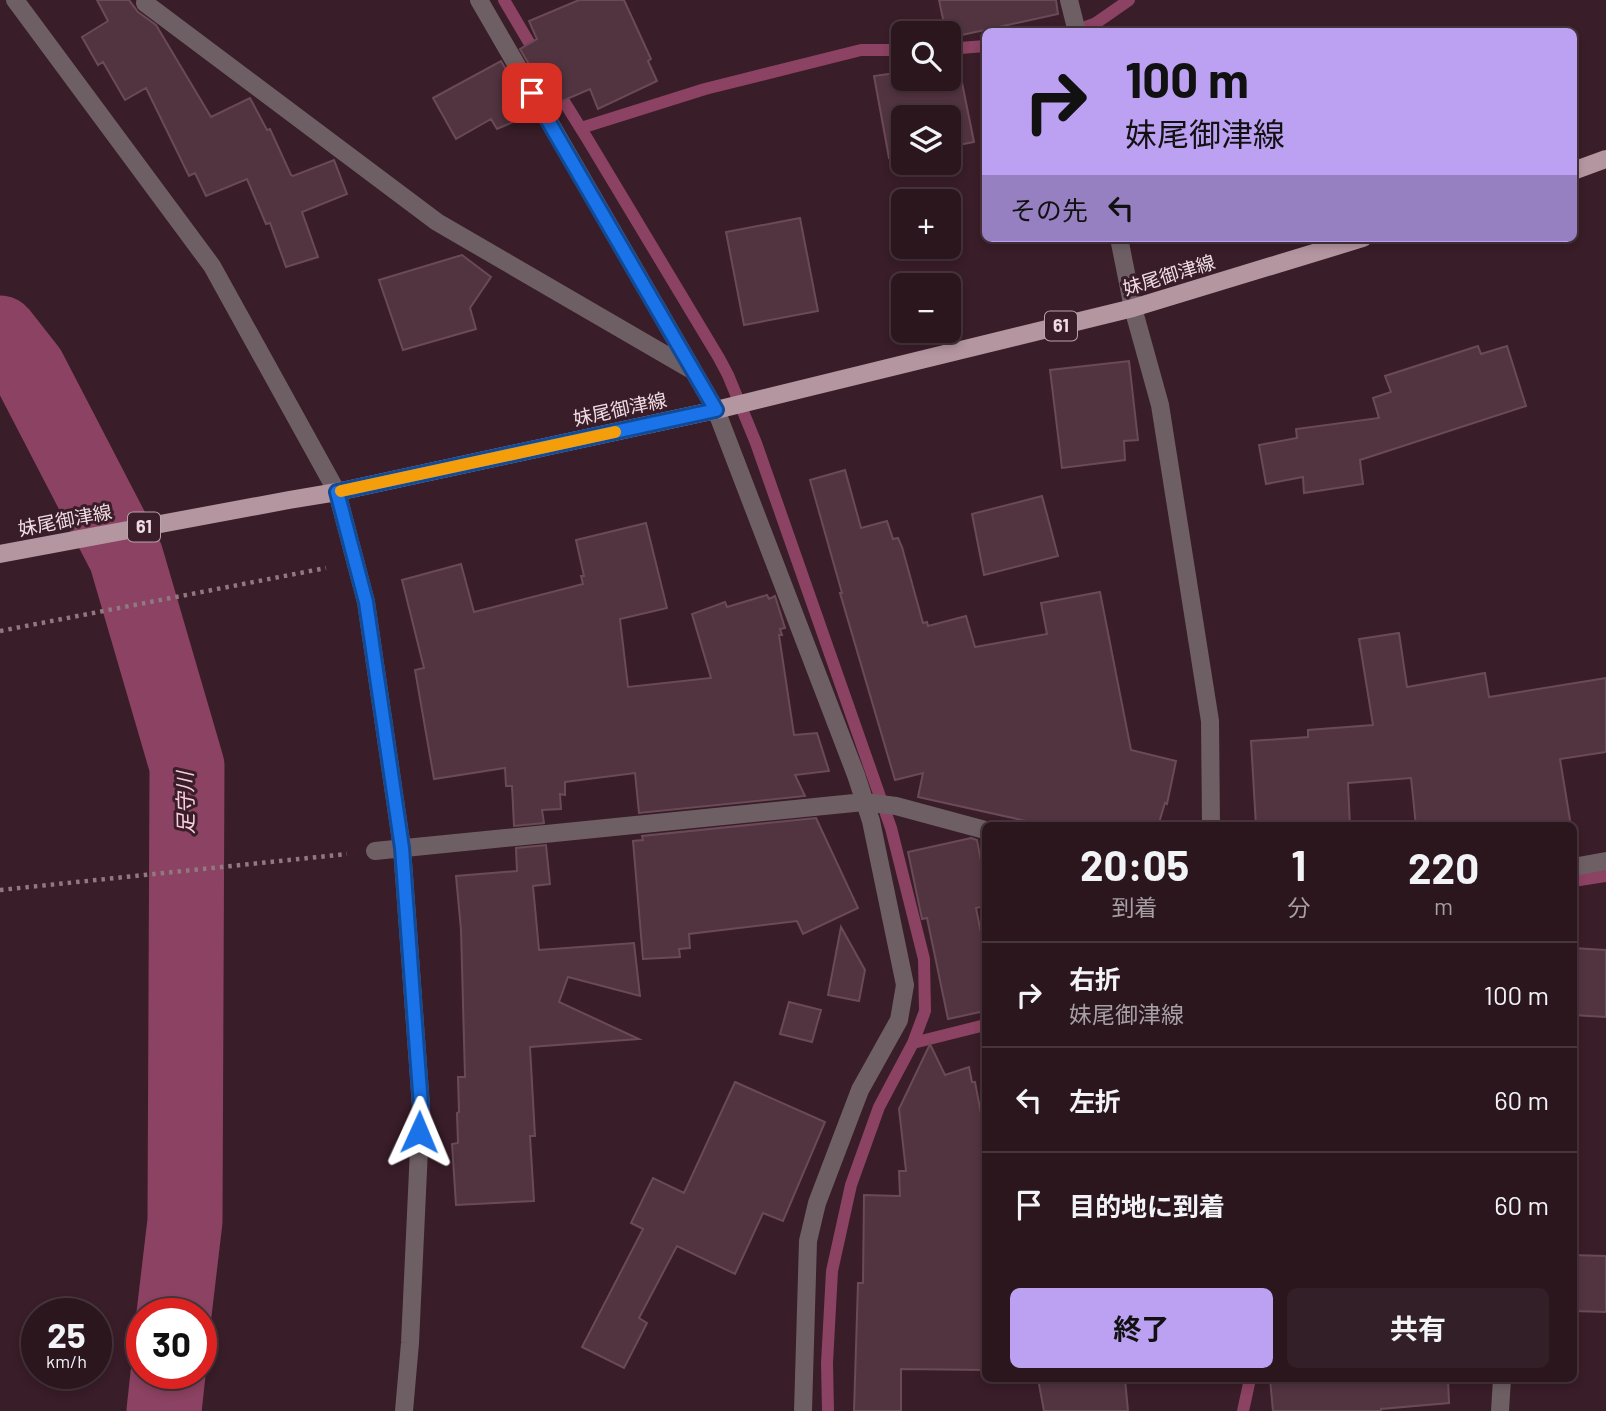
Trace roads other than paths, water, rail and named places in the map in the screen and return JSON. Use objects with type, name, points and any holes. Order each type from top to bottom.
[{"type":"main road","points":[[1577,170],[1606,159]]},
{"type":"main road","name":"妹尾御津線","points":[[0,554],[337,492],[719,409],[1133,308],[1350,242]]},
{"type":"street","points":[[15,0],[212,266],[337,492],[366,602],[402,848],[421,1106],[410,1343],[404,1411]]},
{"type":"street","points":[[479,0],[693,371],[719,409],[856,775],[869,803],[905,985],[899,1020],[860,1090],[817,1203],[808,1241],[803,1411]]},
{"type":"street","points":[[1069,0],[1075,27]]},
{"type":"street","points":[[145,3],[437,222],[693,371]]},
{"type":"street","points":[[1120,242],[1133,308],[1160,405],[1210,721],[1211,822]]},
{"type":"street","points":[[375,851],[869,803],[895,806],[982,829]]},
{"type":"street","points":[[1577,866],[1606,862]]},
{"type":"street","points":[[1500,1411],[1502,1382]]},
{"type":"waterway","points":[[504,0],[537,56]]},
{"type":"waterway","points":[[1083,28],[1096,23],[1129,0]]},
{"type":"waterway","points":[[961,48],[982,46]]},
{"type":"waterway","points":[[581,128],[705,89],[861,50],[891,50]]},
{"type":"waterway","points":[[555,87],[719,358],[756,443],[891,828],[924,959],[925,1011],[913,1043]]},
{"type":"waterway","name":"足守川","points":[[0,333],[29,370],[126,557],[187,766],[185,1221],[176,1298]]},
{"type":"waterway","points":[[1577,880],[1606,876]]},
{"type":"waterway","points":[[828,1411],[827,1363],[832,1271],[851,1185],[879,1107],[913,1043],[982,1026]]},
{"type":"waterway","points":[[1243,1411],[1249,1382]]},
{"type":"waterway","name":"足守川","points":[[164,1411],[166,1389]]}]
